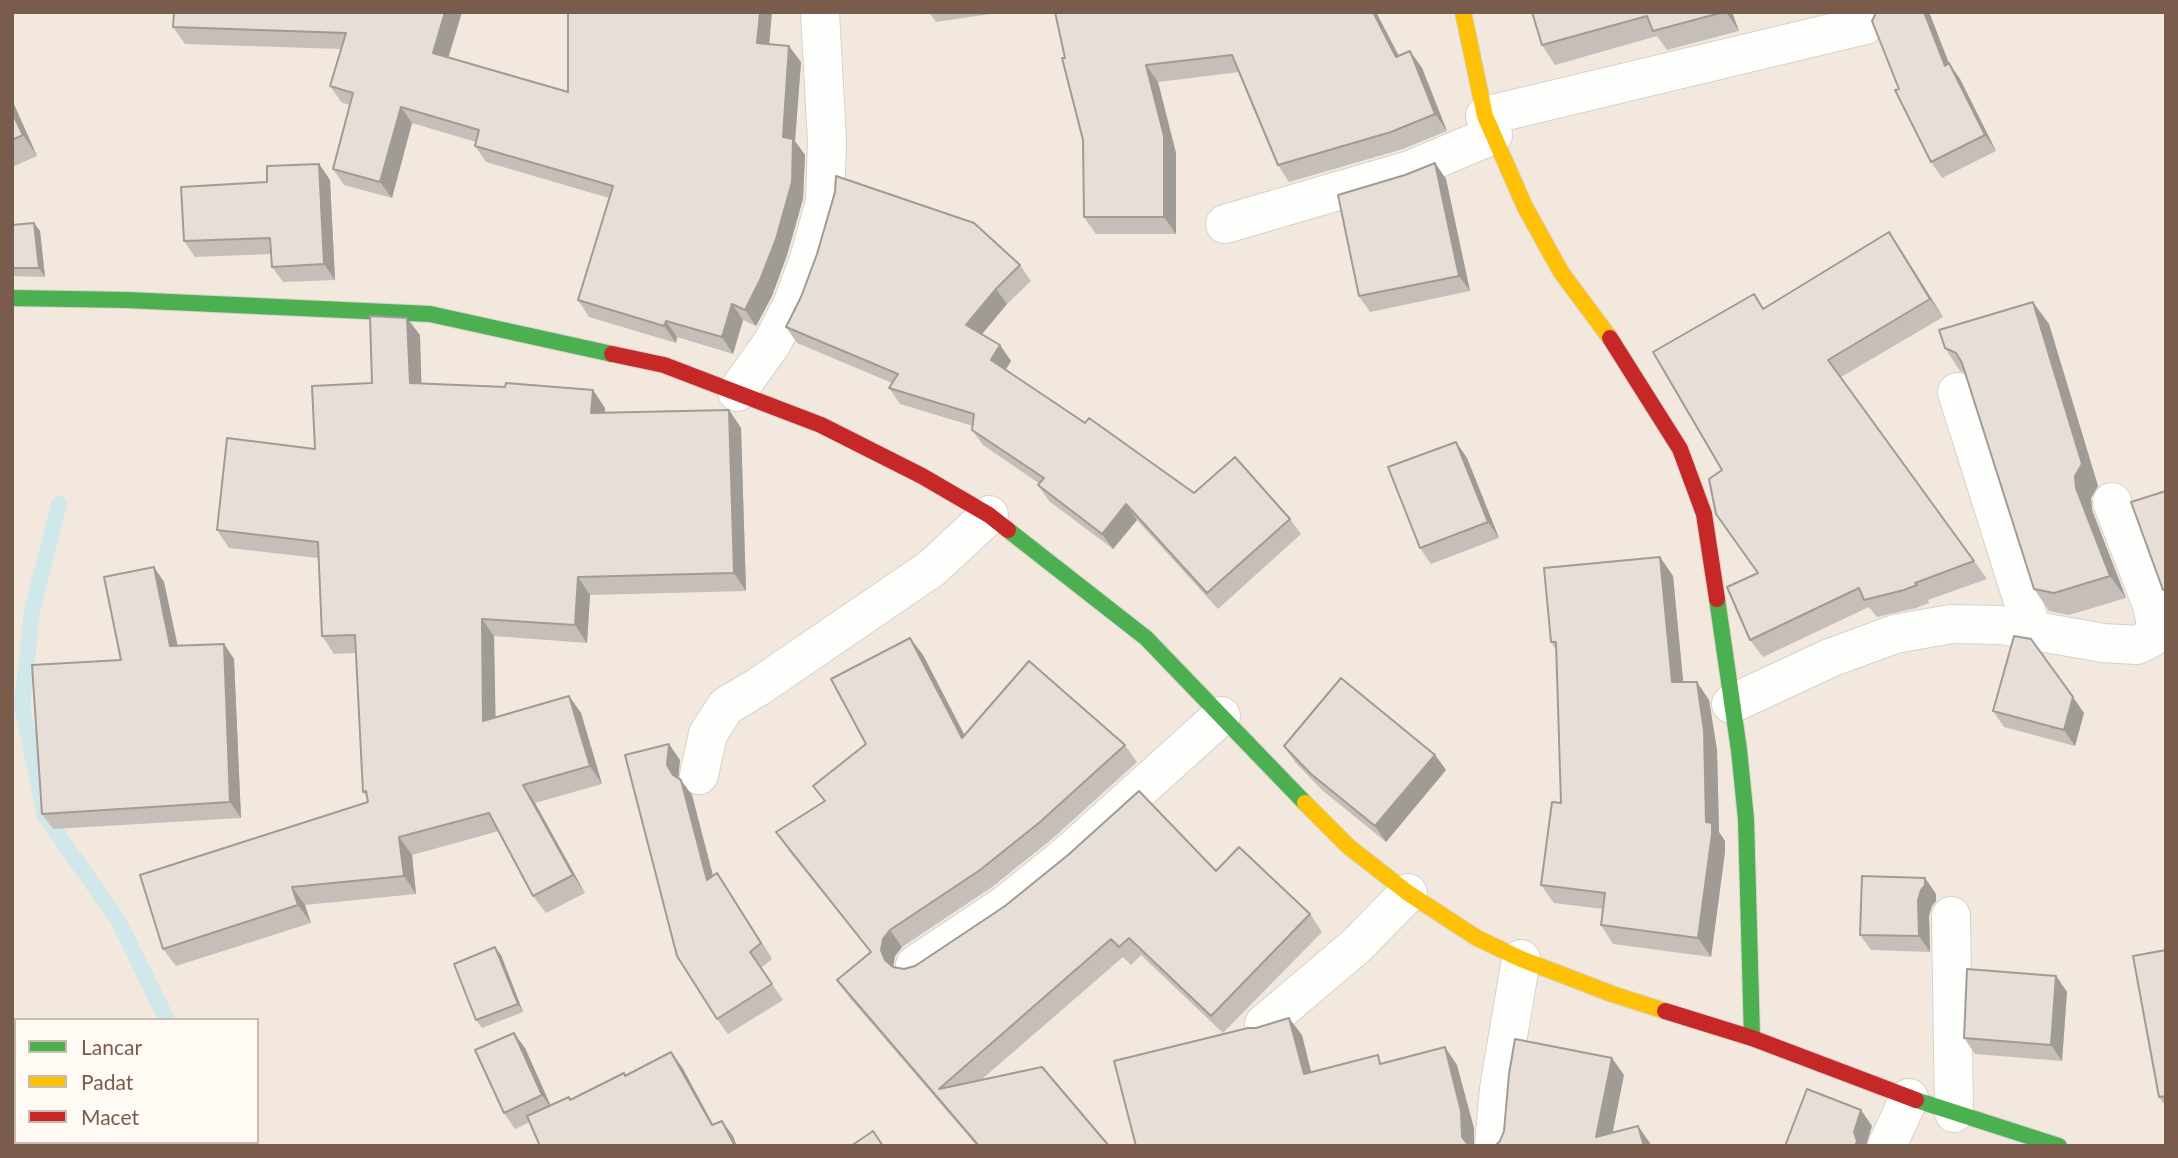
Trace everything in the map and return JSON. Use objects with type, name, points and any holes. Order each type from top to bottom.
[{"type":"street","points":[[737,392],[772,342],[792,305],[808,262],[825,202],[827,142],[820,12]]},
{"type":"street","points":[[1464,12],[1489,125],[1525,207],[1561,272],[1605,330],[1650,397],[1680,449],[1704,514],[1739,750],[1746,820],[1752,1038]]},
{"type":"street","points":[[1225,224],[1410,170],[1489,125],[1866,25]]},
{"type":"street","points":[[12,298],[127,300],[430,314],[664,365],[821,425],[922,476],[989,515],[1146,638],[1349,847],[1408,893],[1477,938],[1521,959],[1612,994],[1752,1038],[1909,1098],[2059,1146]]},
{"type":"street","points":[[1957,392],[2032,630]]},
{"type":"street","points":[[1731,704],[1829,658],[1895,634],[1951,624],[2001,625],[2115,644],[2137,645],[2151,638],[2156,625],[2152,605],[2112,502]]},
{"type":"street","points":[[699,775],[708,734],[726,706],[932,568],[989,515]]},
{"type":"street","points":[[915,965],[1005,905],[1066,856],[1220,716]]},
{"type":"street","points":[[1264,1024],[1356,946],[1408,893]]},
{"type":"street","points":[[1951,916],[1954,1112]]},
{"type":"street","points":[[1490,1144],[1521,959]]},
{"type":"street","points":[[1887,1146],[1909,1098]]},
{"type":"shaded area","points":[[12,12],[2166,12],[2166,1146],[12,1146]]},
{"type":"building","points":[[174,12],[445,12],[433,53],[568,92],[568,12],[760,12],[757,43],[789,46],[783,137],[793,139],[792,182],[776,239],[760,280],[745,310],[732,304],[722,337],[666,321],[664,326],[578,300],[613,186],[475,146],[479,130],[401,107],[380,182],[333,169],[353,93],[330,86],[346,33],[173,27]]},
{"type":"building","points":[[1055,12],[1373,12],[1396,57],[1410,51],[1435,114],[1391,132],[1278,165],[1232,55],[1146,65],[1164,136],[1164,217],[1084,217],[1083,140],[1062,58],[1065,58]]},
{"type":"building","points":[[1532,12],[1724,12],[1653,31],[1647,16],[1542,45]]},
{"type":"building","points":[[1875,12],[1924,12],[1945,66],[1949,63],[1985,135],[1931,162],[1895,90],[1899,89],[1872,21]]},
{"type":"building","points":[[12,112],[23,135],[12,140]]},
{"type":"building","points":[[1435,163],[1459,276],[1359,296],[1338,195]]},
{"type":"building","points":[[319,164],[324,264],[272,267],[270,238],[184,241],[181,187],[267,182],[267,166]]},
{"type":"building","points":[[836,176],[974,223],[1020,265],[966,325],[1000,345],[991,360],[1085,423],[1089,418],[1194,493],[1235,457],[1290,519],[1207,593],[1126,504],[1102,534],[1038,485],[1044,478],[972,430],[974,414],[889,388],[898,374],[786,327],[817,254],[835,192]]},
{"type":"building","points":[[34,223],[39,268],[12,268],[12,225]]},
{"type":"building","points":[[1889,232],[1930,299],[1828,360],[1974,561],[1915,583],[1917,585],[1904,590],[1864,600],[1859,588],[1750,640],[1727,587],[1758,573],[1716,514],[1709,479],[1722,470],[1653,352],[1754,294],[1763,309]]},
{"type":"building","points":[[2033,302],[2082,464],[2075,476],[2076,488],[2110,576],[2054,593],[2034,589],[1962,363],[1956,353],[1945,348],[1939,330]]},
{"type":"building","points":[[370,316],[407,318],[410,383],[505,387],[506,383],[593,390],[591,413],[729,410],[734,573],[578,577],[575,625],[482,619],[483,721],[569,696],[590,766],[523,785],[573,875],[533,896],[489,813],[399,837],[404,876],[292,887],[298,905],[163,949],[140,875],[368,802],[366,791],[363,792],[355,635],[322,636],[318,542],[217,530],[227,438],[315,449],[312,386],[372,383]]},
{"type":"building","points":[[1456,442],[1488,522],[1420,548],[1388,467]]},
{"type":"building","points":[[2166,491],[2166,590],[2163,590],[2131,502]]},
{"type":"building","points":[[1660,557],[1672,682],[1697,682],[1704,731],[1706,822],[1712,823],[1712,834],[1698,938],[1601,925],[1605,893],[1541,885],[1552,802],[1561,803],[1556,642],[1551,642],[1544,568]]},
{"type":"building","points":[[154,567],[170,646],[224,644],[230,802],[42,814],[32,665],[121,660],[104,577]]},
{"type":"building","points":[[2014,636],[2031,639],[2073,697],[2064,730],[1993,711]]},
{"type":"building","points":[[910,638],[962,738],[1029,661],[1125,745],[1040,822],[980,870],[890,930],[883,939],[881,950],[885,960],[893,967],[904,969],[915,966],[1005,906],[1068,855],[1139,791],[1216,871],[1239,847],[1310,914],[1211,1016],[1129,938],[1119,947],[1111,939],[939,1089],[1042,1067],[1109,1146],[979,1146],[837,980],[871,952],[776,832],[825,801],[813,786],[866,744],[831,679]]},
{"type":"building","points":[[1341,678],[1435,755],[1375,826],[1311,774],[1284,746]]},
{"type":"building","points":[[669,744],[667,765],[673,775],[681,780],[707,880],[717,873],[761,943],[750,952],[772,984],[717,1019],[677,956],[625,755]]},
{"type":"building","points":[[1862,876],[1925,878],[1925,885],[1918,900],[1919,936],[1860,935]]},
{"type":"building","points":[[495,947],[518,1004],[476,1020],[454,964]]},
{"type":"building","points":[[2166,950],[2166,1096],[2159,1097],[2133,956]]},
{"type":"building","points":[[1967,969],[2056,976],[2051,1045],[1964,1038]]},
{"type":"building","points":[[1289,1018],[1304,1074],[1378,1055],[1380,1064],[1445,1047],[1461,1111],[1462,1137],[1469,1146],[1136,1146],[1114,1061]]},
{"type":"building","points":[[514,1033],[542,1095],[504,1113],[475,1050]]},
{"type":"building","points":[[1515,1039],[1612,1058],[1596,1137],[1638,1126],[1644,1146],[1495,1146],[1504,1131]]},
{"type":"building","points":[[671,1052],[712,1125],[722,1121],[735,1146],[540,1146],[527,1116],[569,1097],[570,1100],[624,1073],[625,1076]]},
{"type":"building","points":[[1807,1089],[1861,1110],[1854,1132],[1857,1141],[1855,1146],[1785,1146]]},
{"type":"building","points":[[873,1131],[883,1146],[851,1146]]},
{"type":"waterway","points":[[59,504],[32,611],[22,706],[45,816],[118,920],[166,1018]]},
{"type":"traffic: fast","points":[[12,298],[127,300],[430,314],[612,354]]},
{"type":"traffic: fast","points":[[1008,530],[1146,638],[1305,803]]},
{"type":"traffic: fast","points":[[1717,599],[1746,819],[1752,1038]]},
{"type":"traffic: fast","points":[[1916,1100],[2059,1146]]},
{"type":"traffic: slow","points":[[1463,12],[1485,116],[1525,207],[1561,272],[1610,338]]},
{"type":"traffic: slow","points":[[1305,803],[1349,847],[1408,893],[1477,938],[1521,959],[1665,1011]]},
{"type":"traffic: jam","points":[[1610,338],[1680,449],[1704,514],[1717,599]]},
{"type":"traffic: jam","points":[[612,354],[664,365],[821,425],[922,476],[989,515],[1008,530]]},
{"type":"traffic: jam","points":[[1665,1011],[1752,1038],[1916,1100]]}]
